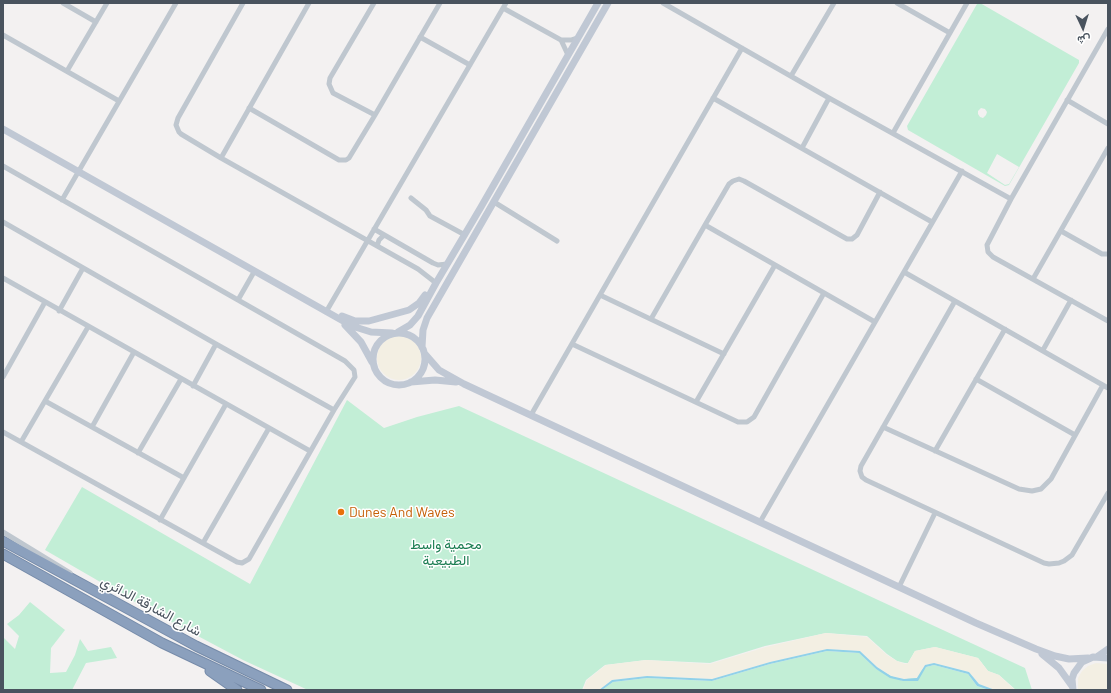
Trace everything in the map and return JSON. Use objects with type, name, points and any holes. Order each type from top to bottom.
[{"type":"highway","name":"شارع الشارقة الدائري","points":[[3,541],[102,596],[210,653],[288,690]]},
{"type":"highway","name":"شارع الشارقة الدائري","points":[[3,554],[141,632],[204,664],[261,690]]},
{"type":"highway","points":[[204,664],[214,675],[237,690]]},
{"type":"main road","points":[[373,364],[374,350],[381,339],[406,328],[416,320],[434,285],[465,235],[598,3]]},
{"type":"main road","points":[[410,383],[416,379],[424,368],[422,334],[425,322],[608,3]]},
{"type":"main road","points":[[3,129],[254,272],[338,318],[362,330],[371,332],[405,333],[412,336],[418,340],[440,370],[464,384],[899,587],[1036,649],[1064,658],[1088,658],[1098,656],[1108,658]]},
{"type":"main road","points":[[475,235],[471,232],[478,218],[481,207]]},
{"type":"main road","points":[[327,312],[336,313],[355,321],[369,321],[412,308],[419,303],[434,285]]},
{"type":"main road","points":[[338,318],[358,338],[367,351],[377,374],[387,382],[400,385],[441,380],[464,384]]},
{"type":"main road","points":[[1036,649],[1055,665],[1073,688]]},
{"type":"main road","points":[[1098,656],[1108,649]]},
{"type":"main road","points":[[1073,688],[1074,672],[1082,662],[1088,658]]},
{"type":"street","points":[[63,3],[96,22]]},
{"type":"street","points":[[67,71],[107,3]]},
{"type":"street","points":[[62,200],[176,3]]},
{"type":"street","points":[[243,3],[176,121],[177,128],[181,134],[418,269],[434,285]]},
{"type":"street","points":[[221,158],[309,3]]},
{"type":"street","points":[[374,3],[330,78],[329,84],[333,93],[375,115]]},
{"type":"street","points":[[249,108],[342,161],[349,158],[440,3]]},
{"type":"street","points":[[663,3],[829,98],[1011,199]]},
{"type":"street","points":[[791,76],[834,3]]},
{"type":"street","points":[[897,3],[950,33]]},
{"type":"street","points":[[893,133],[967,3]]},
{"type":"street","points":[[327,312],[505,6],[561,40],[578,38]]},
{"type":"street","points":[[1108,30],[1011,199],[988,242],[987,248],[988,252],[993,257],[1108,321]]},
{"type":"street","points":[[3,35],[119,101]]},
{"type":"street","points":[[420,37],[470,65]]},
{"type":"street","points":[[561,40],[568,55]]},
{"type":"street","points":[[531,415],[742,48]]},
{"type":"street","points":[[714,98],[932,222]]},
{"type":"street","points":[[802,148],[829,98]]},
{"type":"street","points":[[1067,100],[1108,124]]},
{"type":"street","points":[[1033,279],[1108,148]]},
{"type":"street","points":[[3,166],[345,361],[354,370],[355,377],[334,410],[247,561],[242,563],[237,562],[160,520],[3,432]]},
{"type":"street","points":[[760,522],[962,171]]},
{"type":"street","points":[[651,319],[729,184],[733,181],[739,179],[744,181],[844,239],[852,239],[857,235],[880,192]]},
{"type":"street","points":[[411,198],[426,210],[430,216],[465,235]]},
{"type":"street","points":[[494,202],[557,240]]},
{"type":"street","points":[[3,222],[334,410]]},
{"type":"street","points":[[705,225],[875,322]]},
{"type":"street","points":[[374,229],[434,264],[447,264]]},
{"type":"street","points":[[1061,231],[1102,254],[1108,254]]},
{"type":"street","points":[[377,246],[379,240],[384,235]]},
{"type":"street","points":[[696,402],[775,265]]},
{"type":"street","points":[[59,311],[83,268]]},
{"type":"street","points":[[238,300],[254,272]]},
{"type":"street","points":[[883,427],[1019,489],[1032,491],[1041,489],[1048,483],[1075,435],[1106,387],[904,272]]},
{"type":"street","points":[[3,278],[59,311],[310,451]]},
{"type":"street","points":[[572,344],[741,423],[747,422],[752,419],[824,293]]},
{"type":"street","points":[[600,295],[724,354]]},
{"type":"street","points":[[1043,350],[1070,300]]},
{"type":"street","points":[[955,301],[861,466],[860,471],[862,477],[935,513],[1044,563],[1054,564],[1064,562],[1072,555],[1108,493]]},
{"type":"street","points":[[3,377],[45,302]]},
{"type":"street","points":[[21,442],[88,327]]},
{"type":"street","points":[[935,451],[1005,329]]},
{"type":"street","points":[[193,386],[216,344]]},
{"type":"street","points":[[92,427],[134,352]]},
{"type":"street","points":[[138,453],[181,379]]},
{"type":"street","points":[[976,379],[1075,435]]},
{"type":"street","points":[[45,401],[184,478]]},
{"type":"street","points":[[160,520],[226,404]]},
{"type":"street","points":[[203,543],[268,428]]},
{"type":"street","points":[[899,587],[935,513]]},
{"type":"street","points":[[3,532],[63,568],[102,596]]},
{"type":"green space","points":[[980,3],[1079,60],[1079,63],[1009,185],[1005,186],[908,130],[907,126],[977,4]],"holes":[[[981,108],[985,109],[987,112],[983,118],[978,114],[978,111]],[[997,154],[1019,167],[1009,184],[1005,185],[987,173]]]},
{"type":"green space","name":"محمية واسط الطبيعية","points":[[347,400],[384,428],[417,417],[459,406],[1025,668],[1032,690],[1016,690],[999,675],[988,671],[978,658],[935,647],[915,651],[908,663],[905,663],[897,661],[887,654],[867,636],[826,633],[765,646],[710,663],[646,660],[605,665],[586,680],[582,690],[308,690],[243,660],[147,609],[45,550],[82,487],[250,584]]},
{"type":"green space","points":[[30,602],[65,630],[51,648],[50,673],[66,672],[75,655],[80,639],[88,651],[111,647],[117,658],[86,663],[72,690],[3,690],[3,637],[15,649],[19,636],[7,624],[19,615]]},
{"type":"green space","points":[[827,651],[859,653],[876,669],[903,681],[926,667],[934,665],[968,674],[977,686],[989,690],[602,690],[613,682],[647,678],[712,681],[770,664]]},
{"type":"sand","points":[[403,336],[415,342],[420,350],[420,366],[415,374],[407,379],[395,380],[383,374],[378,366],[377,354],[383,342],[391,337]]},
{"type":"sand","points":[[826,633],[867,637],[887,655],[905,664],[908,663],[915,651],[935,647],[978,658],[988,671],[999,675],[1015,690],[994,690],[979,684],[969,672],[934,663],[925,665],[917,678],[904,679],[891,676],[877,667],[860,651],[827,649],[770,662],[712,679],[647,676],[612,680],[599,690],[583,690],[587,680],[606,665],[646,660],[710,664],[766,647]]},
{"type":"sand","points":[[1096,663],[1108,664],[1108,690],[1078,690],[1078,678],[1082,671],[1088,666]]},
{"type":"water","points":[[827,649],[860,651],[877,667],[891,676],[904,679],[917,678],[925,665],[934,663],[969,672],[979,684],[995,690],[989,690],[977,686],[968,674],[934,665],[926,667],[918,681],[903,681],[890,678],[876,669],[859,653],[827,651],[770,664],[712,681],[647,678],[613,682],[602,690],[599,690],[612,680],[647,676],[712,679],[770,662]]},
{"type":"place","name":"Dunes And Waves","points":[[341,512]]}]
